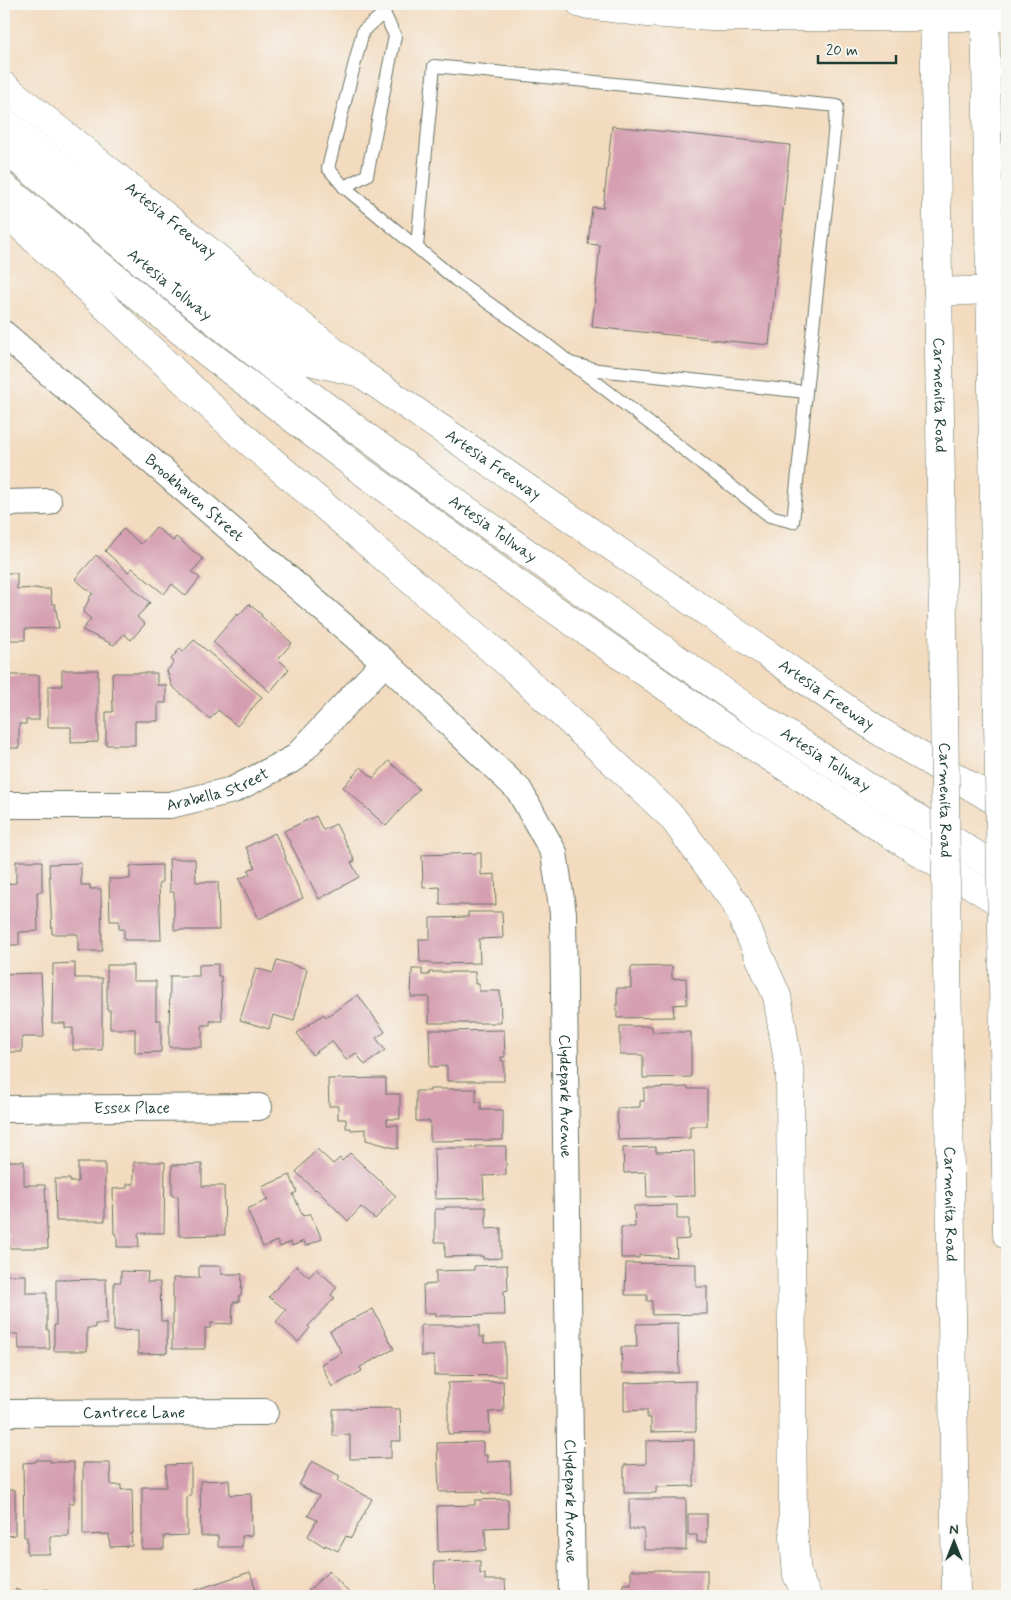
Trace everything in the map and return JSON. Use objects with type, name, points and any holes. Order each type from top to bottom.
[{"type":"main road","points":[[581,4],[646,13],[712,18],[934,10],[992,12],[999,292],[998,723],[1007,1235]]},
{"type":"main road","name":"Carmenita Road","points":[[934,10],[956,1596]]},
{"type":"main road","name":"Artesia Freeway","points":[[4,86],[359,372],[879,731],[1007,808]]},
{"type":"main road","name":"Artesia Tollway","points":[[4,122],[301,358],[359,372]]},
{"type":"main road","name":"Artesia Tollway","points":[[4,148],[171,286],[278,371],[434,487],[751,711],[1007,874]]},
{"type":"main road","points":[[4,187],[217,360],[359,470],[494,567],[725,728],[1007,907]]},
{"type":"main road","points":[[4,210],[237,431],[511,666],[672,817],[736,904],[777,996],[790,1074],[793,1527],[797,1575],[807,1596]]},
{"type":"main road","points":[[938,292],[999,292]]},
{"type":"street","name":"Brookhaven Street","points":[[4,334],[385,662]]},
{"type":"street","points":[[4,503],[48,502]]},
{"type":"street","name":"Arabella Street","points":[[4,806],[170,805],[233,790],[295,758],[385,662]]},
{"type":"street","name":"Clydepark Avenue","points":[[385,662],[519,790],[554,853],[563,913],[572,1596]]},
{"type":"street","name":"Essex Place","points":[[4,1110],[259,1107]]},
{"type":"street","name":"Cantrece Lane","points":[[4,1413],[265,1412]]},
{"type":"lane","points":[[344,187],[368,175],[395,36],[385,8],[363,31],[328,168],[344,187],[456,280],[541,340],[770,516],[794,522],[837,106],[434,66],[417,246]]},
{"type":"lane","points":[[570,363],[598,370],[806,392]]},
{"type":"building","points":[[612,126],[790,145],[769,345],[592,327],[600,245],[588,244],[592,207],[603,208]]},
{"type":"building","points":[[156,527],[173,541],[176,537],[203,559],[192,572],[200,578],[186,596],[172,584],[164,594],[132,568],[128,572],[105,551],[123,529],[141,544]]},
{"type":"building","points":[[96,555],[150,603],[137,617],[145,624],[131,640],[124,634],[114,645],[82,630],[91,619],[83,612],[93,594],[75,579]]},
{"type":"building","points":[[4,573],[17,573],[17,589],[50,589],[59,628],[25,629],[25,640],[10,640],[10,630],[4,630]]},
{"type":"building","points":[[249,604],[292,643],[278,659],[289,669],[270,692],[213,642],[237,614],[238,616]]},
{"type":"building","points":[[194,640],[262,697],[237,726],[218,710],[210,719],[172,686],[167,671],[174,662],[171,659],[180,648],[183,652]]},
{"type":"building","points":[[62,670],[98,670],[98,742],[71,743],[71,727],[48,727],[48,686],[62,686]]},
{"type":"building","points":[[112,673],[157,673],[157,685],[166,685],[166,703],[158,703],[158,721],[135,721],[135,745],[106,745],[106,712],[113,712]]},
{"type":"building","points":[[4,675],[39,675],[39,720],[26,720],[26,724],[19,724],[19,748],[4,748]]},
{"type":"building","points":[[389,761],[419,789],[386,826],[343,787],[361,767],[373,778]]},
{"type":"building","points":[[316,816],[323,830],[336,824],[355,861],[351,862],[359,877],[319,899],[284,831]]},
{"type":"building","points":[[275,833],[303,898],[259,919],[239,879],[250,874],[248,870],[255,867],[246,847]]},
{"type":"building","points":[[481,853],[481,875],[495,874],[496,905],[440,905],[440,887],[423,888],[422,855]]},
{"type":"building","points":[[169,859],[195,859],[196,882],[218,882],[219,930],[174,930],[174,892],[170,892]]},
{"type":"building","points":[[16,861],[42,861],[42,892],[37,892],[38,931],[19,932],[19,945],[4,945],[4,884],[16,883]]},
{"type":"building","points":[[81,863],[81,885],[90,885],[90,889],[101,889],[102,951],[78,951],[78,934],[52,934],[49,864]]},
{"type":"building","points":[[162,865],[162,883],[159,883],[161,940],[124,940],[124,929],[119,929],[119,921],[110,921],[109,879],[130,879],[130,866]]},
{"type":"building","points":[[468,912],[502,912],[503,938],[479,939],[480,963],[431,964],[431,962],[420,962],[419,939],[430,939],[430,918],[468,917]]},
{"type":"building","points":[[277,960],[307,969],[294,1021],[273,1015],[269,1029],[240,1020],[256,968],[273,973]]},
{"type":"building","points":[[75,963],[75,978],[102,978],[102,1050],[73,1050],[73,1028],[65,1028],[65,1023],[52,1023],[53,964]]},
{"type":"building","points":[[218,964],[218,976],[221,976],[222,1021],[210,1021],[210,1025],[202,1025],[202,1047],[169,1047],[170,976],[199,976],[199,965]]},
{"type":"building","points":[[107,965],[133,965],[133,981],[156,981],[156,1020],[161,1020],[161,1052],[135,1053],[135,1029],[110,1029],[110,1010],[107,1010]]},
{"type":"building","points":[[672,966],[672,979],[686,978],[687,1004],[673,1005],[674,1017],[617,1018],[617,988],[631,988],[631,967]]},
{"type":"building","points":[[412,969],[422,969],[422,975],[429,975],[429,972],[475,972],[475,984],[479,984],[479,991],[500,991],[501,1023],[429,1023],[429,997],[411,997]]},
{"type":"building","points":[[41,973],[44,1037],[22,1037],[22,1052],[4,1052],[4,974]]},
{"type":"building","points":[[358,995],[385,1032],[376,1038],[385,1050],[365,1065],[356,1053],[346,1060],[332,1041],[312,1055],[297,1033],[324,1014],[326,1017]]},
{"type":"building","points":[[620,1026],[652,1026],[652,1032],[691,1032],[691,1077],[643,1078],[643,1055],[620,1055]]},
{"type":"building","points":[[429,1030],[504,1030],[505,1057],[501,1057],[501,1061],[504,1061],[504,1081],[447,1081],[447,1066],[430,1067]]},
{"type":"building","points":[[386,1078],[386,1094],[400,1094],[400,1119],[387,1119],[387,1125],[398,1125],[398,1149],[366,1140],[366,1129],[351,1130],[351,1128],[346,1128],[346,1119],[338,1119],[338,1106],[329,1106],[328,1079]]},
{"type":"building","points":[[688,1087],[688,1089],[707,1089],[707,1126],[690,1126],[690,1138],[618,1140],[617,1108],[640,1107],[640,1101],[644,1101],[644,1088]]},
{"type":"building","points":[[430,1089],[476,1089],[476,1102],[481,1102],[481,1110],[503,1110],[503,1140],[430,1141],[430,1121],[416,1121],[416,1091],[430,1091]]},
{"type":"building","points":[[476,1146],[506,1146],[506,1175],[483,1176],[484,1198],[435,1199],[434,1148],[476,1148]]},
{"type":"building","points":[[656,1147],[656,1152],[694,1151],[695,1196],[647,1197],[646,1172],[624,1173],[623,1148]]},
{"type":"building","points":[[317,1149],[333,1164],[340,1158],[342,1161],[350,1153],[396,1196],[375,1219],[361,1207],[348,1221],[296,1172]]},
{"type":"building","points":[[4,1161],[24,1161],[24,1185],[45,1185],[48,1248],[8,1248],[8,1233],[4,1233]]},
{"type":"building","points":[[134,1162],[165,1162],[164,1233],[138,1233],[139,1247],[117,1247],[117,1234],[114,1234],[113,1189],[127,1188],[127,1184],[134,1184]]},
{"type":"building","points":[[78,1163],[105,1163],[105,1221],[56,1221],[55,1179],[70,1179],[70,1182],[78,1182]]},
{"type":"building","points":[[202,1164],[202,1186],[224,1186],[225,1235],[179,1236],[178,1196],[172,1196],[172,1165]]},
{"type":"building","points":[[290,1175],[297,1192],[293,1194],[303,1216],[310,1213],[322,1239],[306,1246],[304,1241],[292,1246],[291,1242],[280,1247],[277,1241],[263,1247],[247,1209],[268,1200],[262,1187]]},
{"type":"building","points":[[677,1205],[677,1219],[689,1219],[689,1239],[676,1240],[677,1257],[639,1255],[639,1258],[621,1258],[621,1227],[635,1227],[634,1206]]},
{"type":"building","points":[[445,1207],[486,1207],[486,1229],[501,1228],[501,1258],[483,1259],[483,1256],[445,1257],[445,1242],[435,1242],[435,1209],[445,1209]]},
{"type":"building","points":[[626,1263],[696,1264],[696,1287],[707,1287],[707,1314],[652,1315],[652,1301],[647,1301],[647,1295],[625,1295]]},
{"type":"building","points":[[507,1265],[508,1290],[504,1291],[505,1315],[436,1316],[436,1313],[424,1313],[423,1285],[436,1284],[436,1271],[474,1270],[474,1266]]},
{"type":"building","points":[[199,1266],[221,1266],[221,1274],[242,1274],[239,1302],[233,1302],[232,1324],[211,1323],[211,1328],[205,1328],[205,1349],[172,1349],[173,1278],[199,1278]]},
{"type":"building","points":[[296,1266],[309,1277],[316,1269],[337,1287],[331,1295],[335,1298],[308,1326],[310,1328],[298,1342],[276,1322],[286,1310],[269,1297]]},
{"type":"building","points":[[121,1271],[148,1272],[147,1282],[160,1282],[161,1321],[167,1321],[167,1353],[138,1354],[138,1330],[114,1331],[114,1282],[121,1282]]},
{"type":"building","points":[[4,1275],[26,1275],[26,1293],[47,1293],[47,1330],[49,1330],[50,1349],[19,1349],[18,1334],[4,1334]]},
{"type":"building","points":[[106,1279],[107,1324],[95,1324],[95,1328],[87,1328],[87,1351],[54,1351],[56,1280]]},
{"type":"building","points":[[373,1309],[394,1349],[360,1367],[362,1371],[332,1387],[321,1364],[342,1353],[330,1331]]},
{"type":"building","points":[[678,1323],[679,1373],[622,1373],[621,1347],[637,1347],[636,1324]]},
{"type":"building","points":[[421,1325],[479,1325],[479,1337],[484,1337],[484,1343],[505,1343],[505,1376],[434,1375],[434,1356],[421,1356]]},
{"type":"building","points":[[503,1381],[504,1411],[489,1412],[490,1433],[448,1434],[448,1383]]},
{"type":"building","points":[[696,1381],[696,1431],[651,1432],[651,1418],[647,1418],[647,1410],[624,1411],[624,1383]]},
{"type":"building","points":[[333,1409],[400,1409],[401,1441],[391,1441],[391,1458],[350,1459],[350,1435],[333,1436]]},
{"type":"building","points":[[694,1440],[694,1486],[656,1487],[656,1493],[624,1493],[624,1465],[646,1464],[646,1441]]},
{"type":"building","points":[[483,1442],[483,1455],[487,1455],[487,1462],[510,1461],[511,1493],[483,1493],[483,1491],[439,1492],[437,1443]]},
{"type":"building","points":[[36,1460],[74,1462],[74,1503],[69,1503],[69,1536],[50,1536],[50,1554],[27,1554],[27,1537],[24,1537],[23,1463],[36,1462]]},
{"type":"building","points":[[312,1461],[340,1476],[338,1481],[372,1499],[351,1538],[346,1536],[338,1551],[325,1545],[325,1547],[308,1536],[317,1520],[308,1516],[319,1496],[299,1485]]},
{"type":"building","points":[[83,1463],[110,1463],[111,1485],[121,1485],[121,1490],[132,1489],[132,1546],[110,1547],[109,1534],[83,1535]]},
{"type":"building","points":[[191,1464],[191,1496],[187,1496],[187,1535],[164,1536],[164,1549],[142,1549],[142,1487],[166,1487],[166,1465]]},
{"type":"building","points":[[229,1480],[230,1495],[251,1494],[252,1535],[242,1536],[242,1547],[218,1547],[218,1536],[201,1536],[200,1481]]},
{"type":"building","points":[[4,1490],[15,1490],[15,1535],[4,1536]]},
{"type":"building","points":[[508,1499],[509,1527],[485,1528],[486,1550],[438,1552],[437,1506],[475,1505],[475,1500]]},
{"type":"building","points":[[629,1499],[686,1499],[686,1550],[644,1550],[644,1529],[629,1529]]},
{"type":"building","points":[[688,1514],[707,1514],[707,1542],[697,1542],[697,1535],[688,1535]]},
{"type":"building","points":[[480,1561],[480,1574],[485,1574],[485,1580],[505,1580],[506,1596],[435,1596],[434,1562]]},
{"type":"building","points":[[631,1570],[707,1570],[707,1593],[706,1596],[623,1596],[623,1584],[631,1584]]},
{"type":"building","points":[[329,1571],[352,1596],[303,1596]]},
{"type":"building","points":[[250,1572],[258,1596],[185,1596],[184,1594]]},
{"type":"building","points":[[16,1589],[29,1596],[13,1596]]},
{"type":"building","points":[[46,1589],[60,1596],[42,1596]]}]
